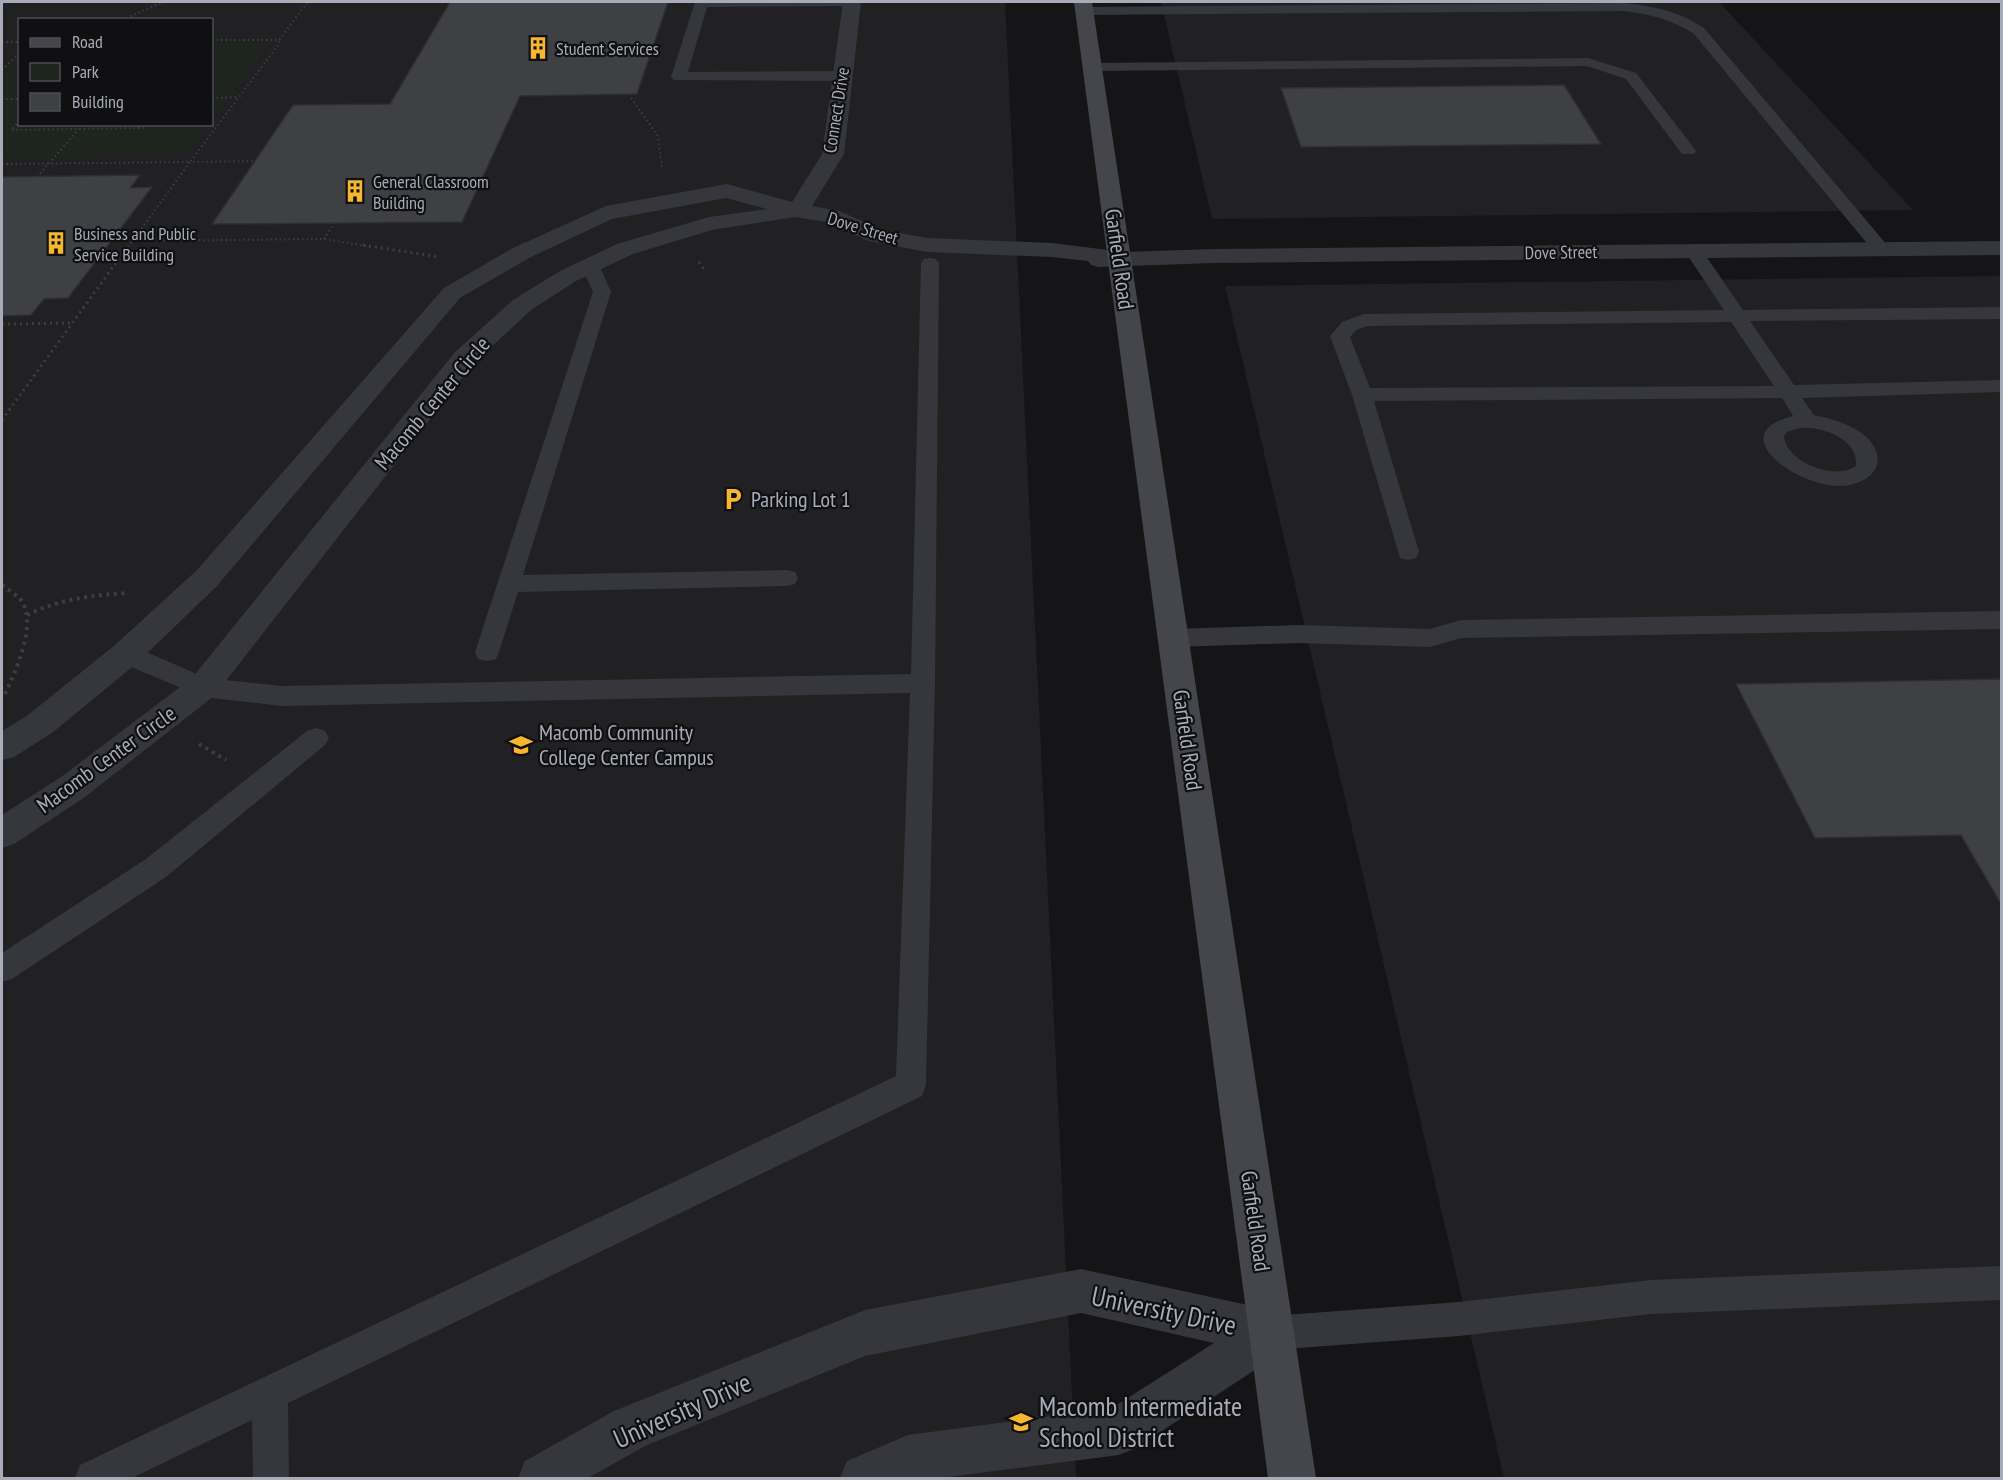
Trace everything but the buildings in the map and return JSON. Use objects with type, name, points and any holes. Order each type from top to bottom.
[{"type":"main road","name":"Garfield Road","points":[[1084,6],[1292,1479]]},
{"type":"street","name":"Connect Drive","points":[[798,212],[833,154],[852,2]]},
{"type":"street","points":[[2,747],[40,724],[126,654],[207,578],[452,293],[521,253],[606,213],[727,191],[798,212]]},
{"type":"street","name":"Dove Street","points":[[798,212],[812,231],[869,254],[930,263],[1051,264],[1120,258],[2001,248]]},
{"type":"street","name":"Dove Street","points":[[798,212],[831,216],[877,236],[927,245],[1053,250],[1120,258]]},
{"type":"street","name":"Macomb Center Circle","points":[[2,833],[72,787],[203,687],[464,358],[522,305],[568,276],[625,249],[709,224],[798,212]]},
{"type":"street","name":"University Drive","points":[[542,1479],[631,1428],[865,1333],[1081,1291],[1271,1333]]},
{"type":"street","name":"University Drive","points":[[864,1479],[908,1459],[1119,1431],[1271,1333]]},
{"type":"lane","points":[[843,76],[679,77],[701,2],[852,2]]},
{"type":"lane","points":[[1084,6],[1623,7],[1654,10],[1682,18],[1699,31],[1881,249]]},
{"type":"lane","points":[[1092,67],[1588,62],[1631,76],[1688,151]]},
{"type":"lane","points":[[1693,250],[1807,421]]},
{"type":"lane","points":[[93,1479],[911,1085],[923,683],[930,263]]},
{"type":"lane","points":[[487,652],[602,292],[590,265]]},
{"type":"lane","points":[[1408,552],[1362,395],[1340,336],[1349,326],[1364,320],[2001,313]]},
{"type":"lane","points":[[1362,395],[1788,392],[2001,386]]},
{"type":"lane","points":[[508,584],[786,578]]},
{"type":"lane","points":[[1174,638],[1299,634],[1430,638],[1461,629],[2001,620]]},
{"type":"lane","points":[[126,654],[203,687],[282,696],[923,683]]},
{"type":"lane","points":[[2,969],[156,868],[316,738]]},
{"type":"lane","points":[[1271,1333],[1459,1319],[1651,1297],[2001,1283]]},
{"type":"lane","points":[[270,1394],[271,1479]]},
{"type":"path","points":[[126,18],[162,2]]},
{"type":"path","points":[[2,420],[308,2]]},
{"type":"path","points":[[213,40],[279,40]]},
{"type":"path","points":[[2,42],[18,42]]},
{"type":"path","points":[[2,70],[18,55]]},
{"type":"path","points":[[213,98],[239,97]]},
{"type":"path","points":[[631,98],[658,136],[663,172]]},
{"type":"path","points":[[2,99],[18,99]]},
{"type":"path","points":[[18,123],[11,130],[144,128],[146,126]]},
{"type":"path","points":[[37,177],[80,129]]},
{"type":"path","points":[[2,164],[255,160]]},
{"type":"path","points":[[324,238],[334,223]]},
{"type":"path","points":[[131,241],[324,238],[441,258]]},
{"type":"path","points":[[2,324],[73,323]]},
{"type":"path","points":[[2,585],[21,600],[27,615],[24,645],[17,669],[2,700]]},
{"type":"path","points":[[27,615],[51,603],[98,594],[133,593]]},
{"type":"shaded area","name":"Macomb Community College Center Campus","points":[[2,2],[1005,2],[1076,1478],[2,1478]]},
{"type":"shaded area","points":[[1161,2],[1719,2],[1913,210],[1212,219]]},
{"type":"shaded area","points":[[2001,276],[2001,1478],[1504,1478],[1225,286]]},
{"type":"green space","points":[[263,42],[266,47],[213,120],[213,43]]},
{"type":"green space","points":[[18,62],[18,126],[208,126],[190,150],[179,155],[2,158],[2,79]]},
{"type":"place","name":"Student Services","points":[[538,48]]},
{"type":"place","name":"General Classroom Building","points":[[355,191]]},
{"type":"place","name":"Business and Public Service Building","points":[[56,243]]},
{"type":"place","name":"Parking Lot 1","points":[[733,499]]},
{"type":"place","name":"Macomb Community College Center Campus","points":[[521,745]]},
{"type":"place","name":"Macomb Intermediate School District","points":[[1021,1422]]}]
